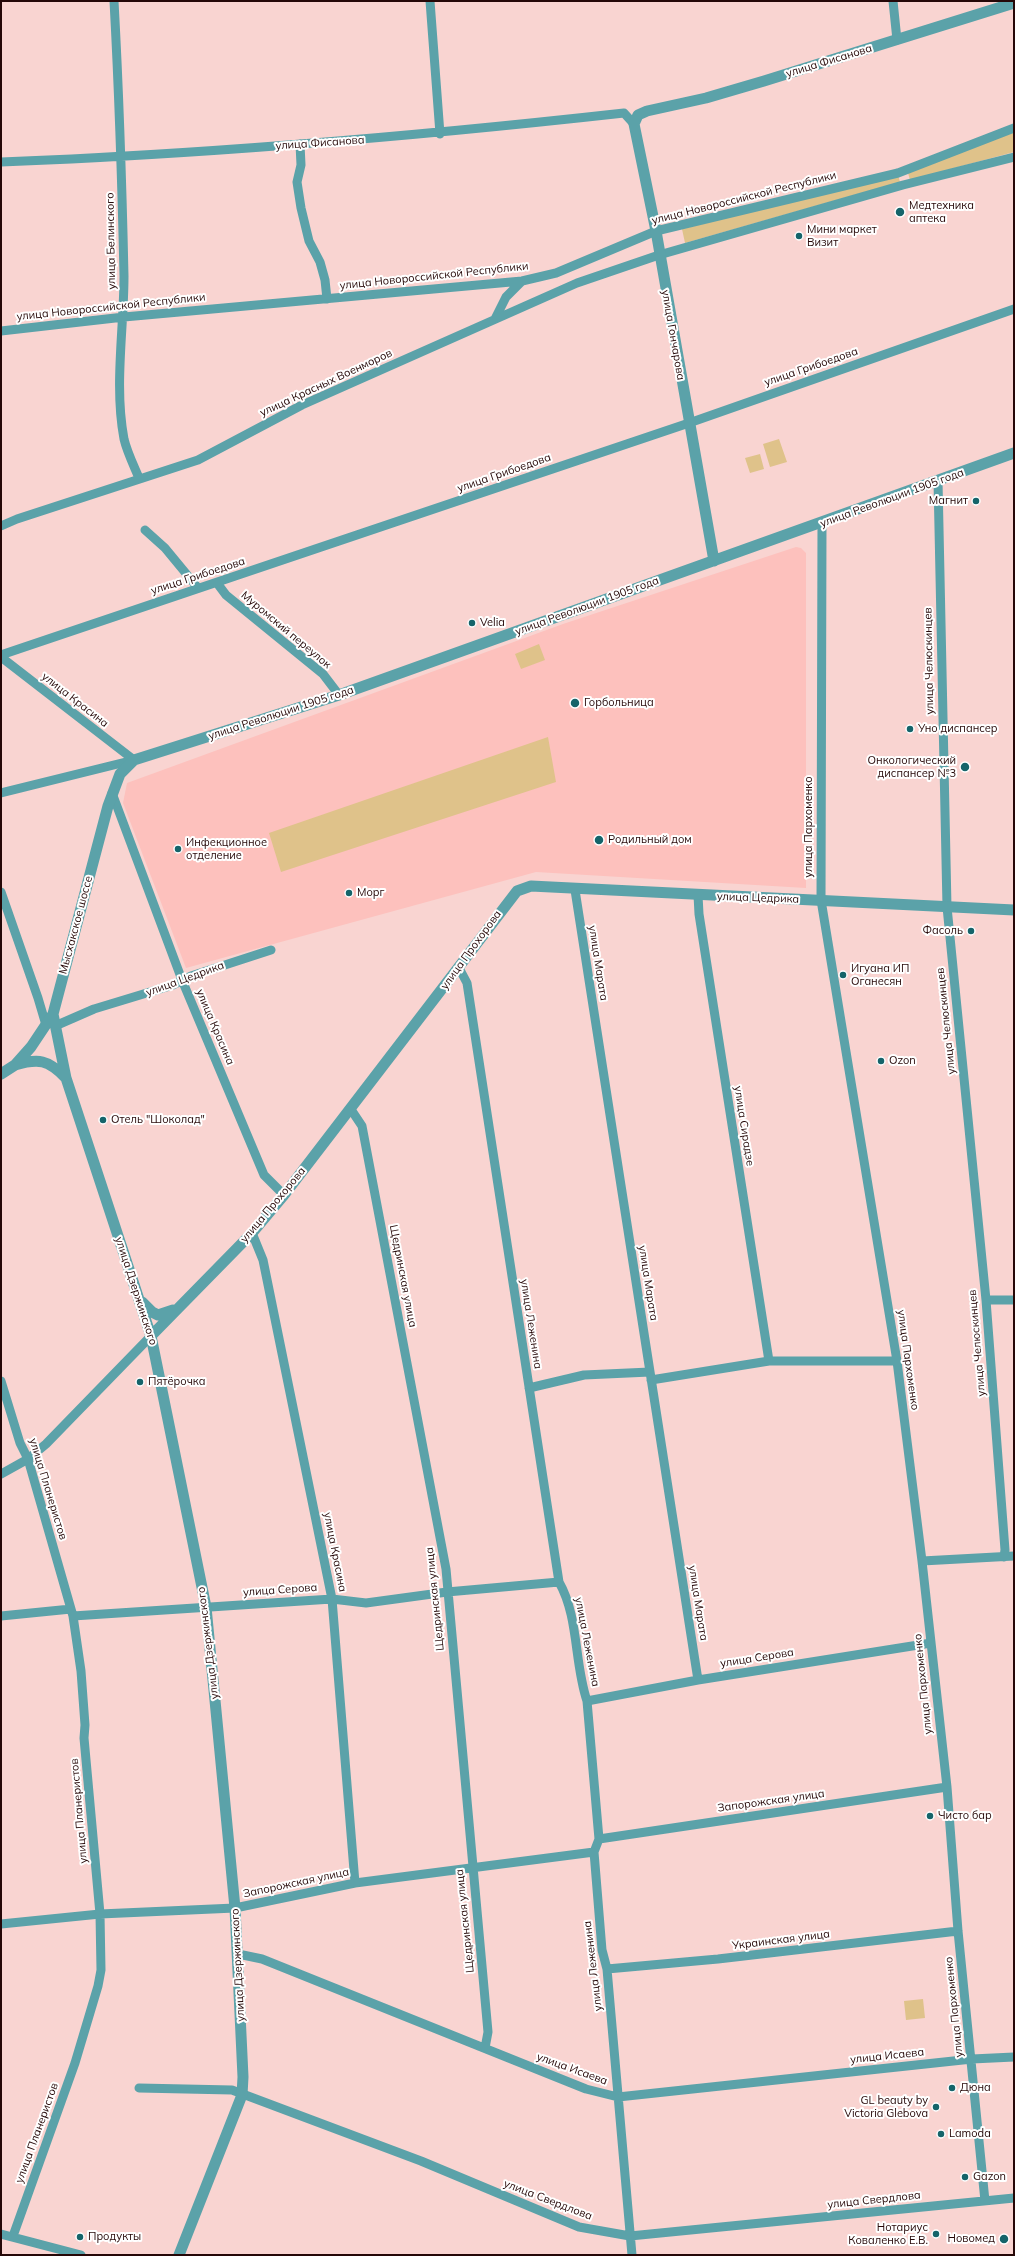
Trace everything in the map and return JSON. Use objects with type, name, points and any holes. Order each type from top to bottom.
[{"type":"street","name":"улица Белинского","points":[[114,1],[122,157],[124,317],[120,354],[124,433],[138,478]]},
{"type":"street","points":[[430,1],[440,134]]},
{"type":"street","points":[[893,1],[896,40]]},
{"type":"street","name":"улица Фисанова","points":[[1,162],[122,157],[440,134],[644,112],[706,98],[1014,3]]},
{"type":"street","points":[[624,114],[634,124],[635,119],[644,112]]},
{"type":"street","name":"улица Гончарова","points":[[634,124],[656,231],[714,561]]},
{"type":"street","name":"улица Новороссийской Республики","points":[[1,331],[124,317],[522,281],[556,272],[656,231],[898,173],[1014,128]]},
{"type":"street","points":[[300,144],[301,165],[297,182],[301,208],[309,241],[320,262],[325,280],[327,299]]},
{"type":"street","points":[[659,255],[903,185],[1014,157]]},
{"type":"street","name":"улица Красных Военморов","points":[[1,526],[17,519],[138,478],[198,460],[302,405],[495,319],[577,283],[659,255]]},
{"type":"street","points":[[495,319],[506,297],[522,281]]},
{"type":"street","name":"улица Грибоедова","points":[[1,656],[198,588],[217,583],[689,423],[1014,309]]},
{"type":"street","name":"улица Революции 1905 года","points":[[1,793],[132,762],[339,696],[1014,453]]},
{"type":"street","name":"улица Челюскинцев","points":[[938,481],[947,907],[986,1300],[1005,1550],[1004,1557]]},
{"type":"street","name":"улица Пархоменко","points":[[822,523],[821,900],[897,1361],[922,1561],[947,1787],[958,1931],[985,2201]]},
{"type":"street","points":[[145,530],[165,548],[198,588]]},
{"type":"street","name":"Муромский переулок","points":[[217,583],[226,595],[323,674],[339,696]]},
{"type":"street","name":"улица Красина","points":[[1,656],[113,745],[132,762]]},
{"type":"street","points":[[104,769],[112,765],[116,757],[113,745]]},
{"type":"street","name":"Мысхакское шоссе","points":[[53,1014],[112,793],[120,774],[132,762]]},
{"type":"street","name":"улица Красина","points":[[112,793],[182,980],[264,1175],[284,1195]]},
{"type":"street","name":"улица Цедрика","points":[[507,902],[517,891],[531,886],[575,890],[821,900],[1014,910]]},
{"type":"street","name":"улица Марата","points":[[575,890],[698,1680]]},
{"type":"street","name":"улица Дзержинского","points":[[1,892],[38,998],[50,1026],[151,1336],[206,1607],[235,1908],[243,2077],[242,2095],[179,2255]]},
{"type":"street","name":"улица Сирадзе","points":[[698,895],[699,914],[716,1028],[769,1361]]},
{"type":"street","name":"улица Прохорова","points":[[1,1474],[28,1459],[46,1444],[252,1232],[284,1195],[459,968],[507,902]]},
{"type":"street","name":"улица Цедрика","points":[[50,1026],[94,1009],[173,985],[182,980],[250,955],[271,950]]},
{"type":"street","name":"улица Леженина","points":[[459,968],[467,983],[559,1582],[568,1597],[582,1684],[587,1701],[599,1839],[594,1852],[602,1950],[607,1969],[632,2255]]},
{"type":"street","name":"улица Дзержинского","points":[[50,1026],[53,1014]]},
{"type":"street","points":[[15,1065],[50,1026]]},
{"type":"street","points":[[1,1074],[15,1065],[30,1060],[47,1062],[55,1067],[66,1078]]},
{"type":"street","name":"Щедринская улица","points":[[350,1108],[362,1126],[446,1569],[472,1869],[488,2032],[485,2048]]},
{"type":"street","name":"улица Красина","points":[[252,1232],[265,1268],[332,1599],[355,1883]]},
{"type":"street","points":[[139,1297],[152,1312],[158,1315],[165,1315],[180,1306]]},
{"type":"street","points":[[986,1300],[1014,1300]]},
{"type":"street","points":[[529,1388],[584,1375],[650,1376],[769,1361],[897,1361]]},
{"type":"street","name":"улица Планеристов","points":[[1,1381],[20,1443],[28,1459],[72,1612],[81,1671],[85,1725],[84,1738],[100,1914],[101,1970],[98,1986],[75,2063],[12,2236]]},
{"type":"street","points":[[922,1561],[1014,1556]]},
{"type":"street","name":"улица Серова","points":[[1,1616],[206,1607],[332,1599],[366,1603],[447,1592],[559,1582]]},
{"type":"street","name":"улица Серова","points":[[587,1701],[698,1680],[931,1643]]},
{"type":"street","name":"Запорожская улица","points":[[599,1839],[947,1787]]},
{"type":"street","name":"Запорожская улица","points":[[1,1924],[100,1914],[235,1908],[355,1883],[594,1852]]},
{"type":"street","name":"Украинская улица","points":[[607,1969],[718,1959],[958,1931]]},
{"type":"street","name":"улица Исаева","points":[[238,1954],[262,1959],[586,2089],[618,2097],[972,2060],[1014,2057]]},
{"type":"street","name":"улица Свердлова","points":[[139,2088],[232,2090],[421,2161],[579,2227],[630,2236],[1014,2198]]},
{"type":"street","points":[[1,2234],[81,2255]]},
{"type":"shaded area","points":[[1014,132],[1014,152],[910,180],[908,173]]},
{"type":"shaded area","points":[[898,175],[900,182],[685,243],[682,229]]},
{"type":"shaded area","points":[[779,439],[787,462],[770,467],[763,444]]},
{"type":"shaded area","points":[[760,454],[764,469],[750,473],[745,458]]},
{"type":"shaded area","name":"Горбольница","points":[[796,547],[801,548],[806,553],[806,888],[536,872],[186,968],[123,803],[127,783],[563,624]]},
{"type":"shaded area","points":[[539,644],[545,660],[521,669],[515,654]]},
{"type":"shaded area","points":[[548,737],[556,782],[281,872],[269,833]]},
{"type":"shaded area","points":[[923,1999],[925,2018],[906,2020],[904,2001]]},
{"type":"place","name":"Медтехника аптека","points":[[900,212]]},
{"type":"place","name":"Мини маркет Визит","points":[[799,236]]},
{"type":"place","name":"Магнит","points":[[976,501]]},
{"type":"place","name":"Velia","points":[[472,623]]},
{"type":"place","name":"Горбольница","points":[[575,703]]},
{"type":"place","name":"Уно диспансер","points":[[910,729]]},
{"type":"place","name":"Онкологический диспансер №3","points":[[965,767]]},
{"type":"place","name":"Родильный дом","points":[[599,840]]},
{"type":"place","name":"Инфекционное отделение","points":[[178,849]]},
{"type":"place","name":"Морг","points":[[349,893]]},
{"type":"place","name":"Фасоль","points":[[971,931]]},
{"type":"place","name":"Игуана ИП Оганесян","points":[[843,975]]},
{"type":"place","name":"Ozon","points":[[881,1061]]},
{"type":"place","name":"Отель \"Шоколад\"","points":[[103,1120]]},
{"type":"place","name":"Пятёрочка","points":[[140,1382]]},
{"type":"place","name":"Чисто бар","points":[[930,1816]]},
{"type":"place","name":"Дюна","points":[[952,2088]]},
{"type":"place","name":"GL beauty by Victoria Glebova","points":[[936,2107]]},
{"type":"place","name":"Lamoda","points":[[941,2134]]},
{"type":"place","name":"Gazon","points":[[965,2177]]},
{"type":"place","name":"Нотариус Коваленко Е.В.","points":[[936,2234]]},
{"type":"place","name":"Продукты","points":[[80,2237]]},
{"type":"place","name":"Новомед","points":[[1004,2239]]}]
